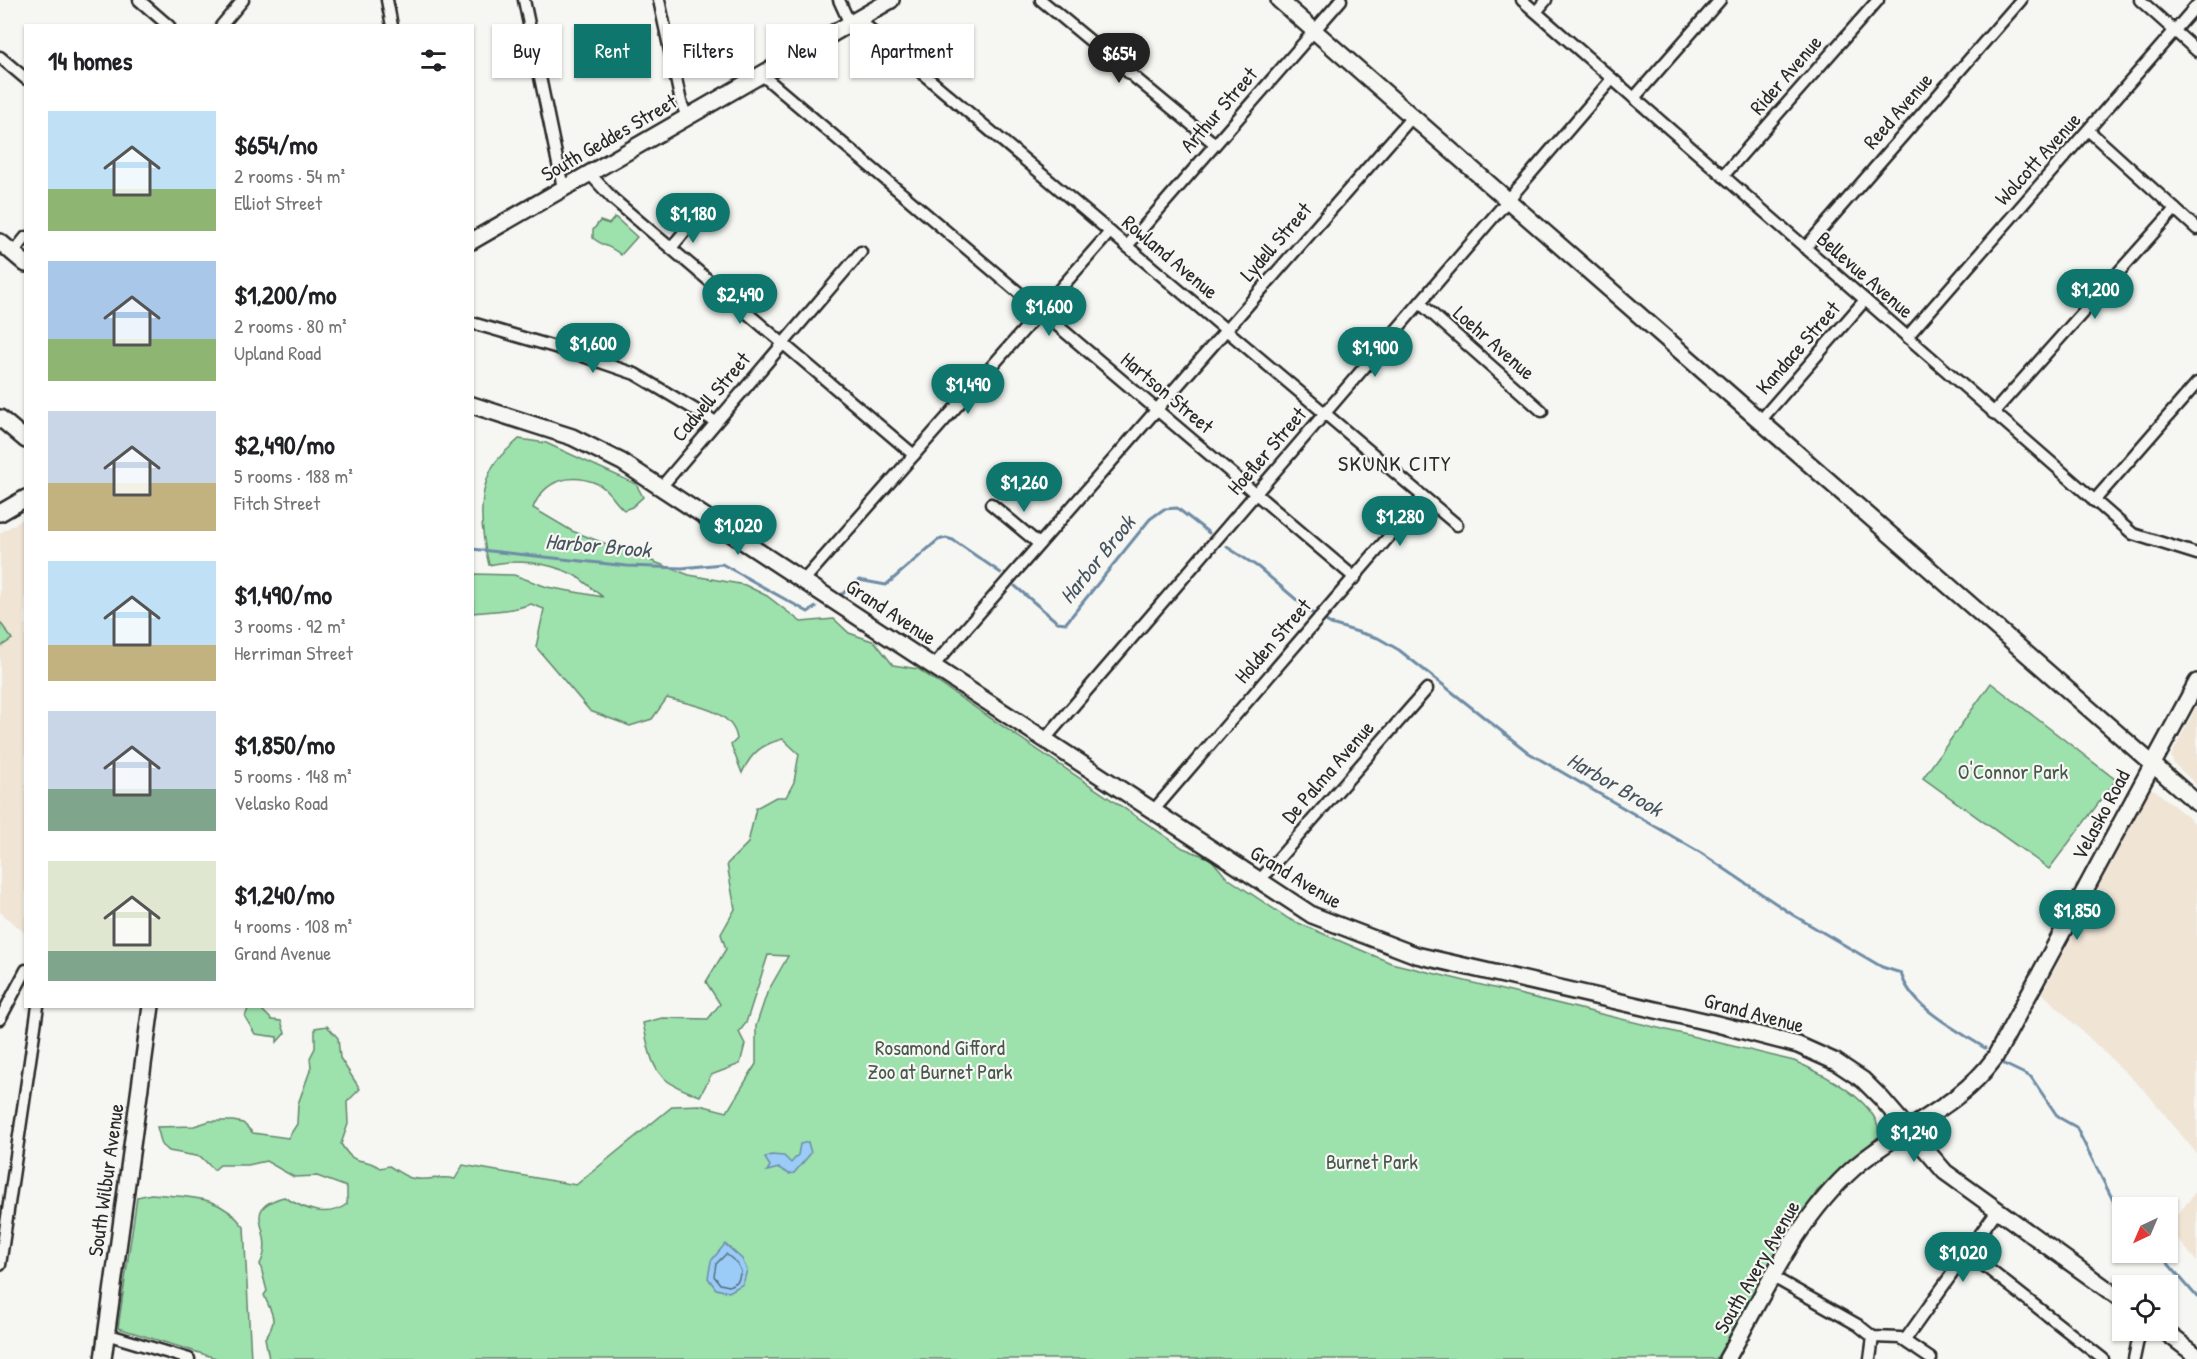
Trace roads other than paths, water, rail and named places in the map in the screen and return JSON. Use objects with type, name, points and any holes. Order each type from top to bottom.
[{"type":"street","points":[[139,0],[167,24]]},
{"type":"street","points":[[223,24],[243,0]]},
{"type":"street","points":[[387,0],[393,24]]},
{"type":"street","points":[[524,0],[563,188]]},
{"type":"street","points":[[659,0],[681,102],[687,117]]},
{"type":"street","name":"Rowland Avenue","points":[[839,0],[854,21],[1127,246],[1457,525]]},
{"type":"street","name":"South Geddes Street","points":[[474,240],[891,0]]},
{"type":"street","points":[[1041,0],[1215,144]]},
{"type":"street","points":[[1279,0],[2197,803]]},
{"type":"street","name":"Arthur Street","points":[[1127,246],[1341,0]]},
{"type":"street","name":"Bellevue Avenue","points":[[1522,0],[2133,534],[2197,554]]},
{"type":"street","points":[[1536,12],[1546,0]]},
{"type":"street","points":[[1634,98],[1720,0]]},
{"type":"street","name":"Rider Avenue","points":[[1723,176],[1878,0]]},
{"type":"street","name":"Reed Avenue","points":[[1805,248],[2022,0]]},
{"type":"street","points":[[2140,0],[2197,51]]},
{"type":"street","name":"Wolcott Avenue","points":[[1907,337],[2197,5]]},
{"type":"street","points":[[0,57],[24,77]]},
{"type":"street","name":"Hartson Street","points":[[761,74],[1355,578]]},
{"type":"street","name":"Hoefler Street","points":[[1045,739],[1612,79]]},
{"type":"street","name":"Lydell Street","points":[[934,665],[1412,117]]},
{"type":"street","points":[[2089,131],[2197,229]]},
{"type":"street","points":[[589,173],[613,199],[914,455]]},
{"type":"street","points":[[1994,413],[2175,209]]},
{"type":"street","points":[[670,248],[693,221]]},
{"type":"street","points":[[804,580],[1110,232]]},
{"type":"street","points":[[13,253],[24,239]]},
{"type":"street","points":[[0,242],[24,262]]},
{"type":"street","name":"Cadwell Street","points":[[662,486],[861,252]]},
{"type":"street","name":"Kandace Street","points":[[1760,421],[1865,300]]},
{"type":"street","name":"Loehr Avenue","points":[[1421,304],[1542,411]]},
{"type":"street","points":[[474,324],[565,350],[635,374],[673,394],[716,422]]},
{"type":"street","points":[[2094,501],[2197,382]]},
{"type":"street","name":"Grand Avenue","points":[[474,406],[572,437],[622,462],[662,486],[1259,881],[1321,919],[1416,955],[1717,1024],[1798,1045],[1836,1062],[1863,1080],[1946,1172],[2112,1293]]},
{"type":"street","points":[[0,418],[24,438]]},
{"type":"street","name":"Holden Street","points":[[1153,811],[1423,497]]},
{"type":"street","points":[[0,513],[24,499]]},
{"type":"street","points":[[991,504],[1039,544]]},
{"type":"street","name":"Velasko Road","points":[[1908,1130],[1967,1089],[1994,1059],[2197,682]]},
{"type":"street","name":"De Palma Avenue","points":[[1259,881],[1427,689]]},
{"type":"street","points":[[0,1019],[24,974]]},
{"type":"street","points":[[0,1265],[38,1008]]},
{"type":"street","name":"South Wilbur Avenue","points":[[103,1359],[151,1008]]},
{"type":"street","name":"South Avery Avenue","points":[[1727,1359],[1799,1230],[1819,1202],[1856,1167],[1908,1130]]},
{"type":"street","points":[[1905,1340],[1998,1209]]},
{"type":"street","points":[[1968,1253],[2103,1359]]},
{"type":"street","points":[[1773,1276],[1858,1325],[1873,1337],[1891,1336],[1905,1340],[1931,1359]]},
{"type":"street","points":[[106,1334],[189,1359]]},
{"type":"street","points":[[1870,1359],[1873,1337]]},
{"type":"street","points":[[2134,1359],[2138,1341]]},
{"type":"street","points":[[2177,1341],[2197,1356]]},
{"type":"water","points":[[808,1142],[811,1153],[794,1173],[789,1174],[779,1168],[767,1171],[770,1166],[765,1158],[771,1155],[784,1156],[791,1163],[798,1155],[800,1144]]},
{"type":"water","points":[[725,1244],[742,1259],[747,1270],[743,1284],[729,1292],[716,1289],[708,1278],[711,1261]]},
{"type":"waterway","name":"Harbor Brook","points":[[1015,586],[1057,622],[1066,623],[1150,519],[1164,509],[1177,508],[1209,533]]},
{"type":"waterway","name":"Harbor Brook","points":[[841,595],[859,580],[886,585],[938,540],[946,538],[953,540],[1001,573]]},
{"type":"waterway","name":"Harbor Brook","points":[[1227,547],[1258,567],[1312,613],[1331,624],[1378,638],[1399,650],[1529,753],[1701,853],[1793,915],[1882,967],[1901,973],[1914,997],[1924,1007],[1985,1048]]},
{"type":"waterway","name":"Harbor Brook","points":[[474,549],[627,566],[682,568],[722,564],[808,612],[816,607]]},
{"type":"waterway","name":"Harbor Brook","points":[[2004,1064],[2031,1077],[2058,1117],[2076,1127],[2112,1198]]},
{"type":"waterway","name":"Harbor Brook","points":[[2168,1263],[2197,1297]]},
{"type":"district","name":"SKUNK CITY","points":[[1395,463]]},
{"type":"park label","name":"O'Connor Park","points":[[2013,772]]},
{"type":"park label","name":"Rosamond Gifford Zoo at Burnet Park","points":[[940,1060]]},
{"type":"park label","name":"Burnet Park","points":[[1372,1162]]}]
